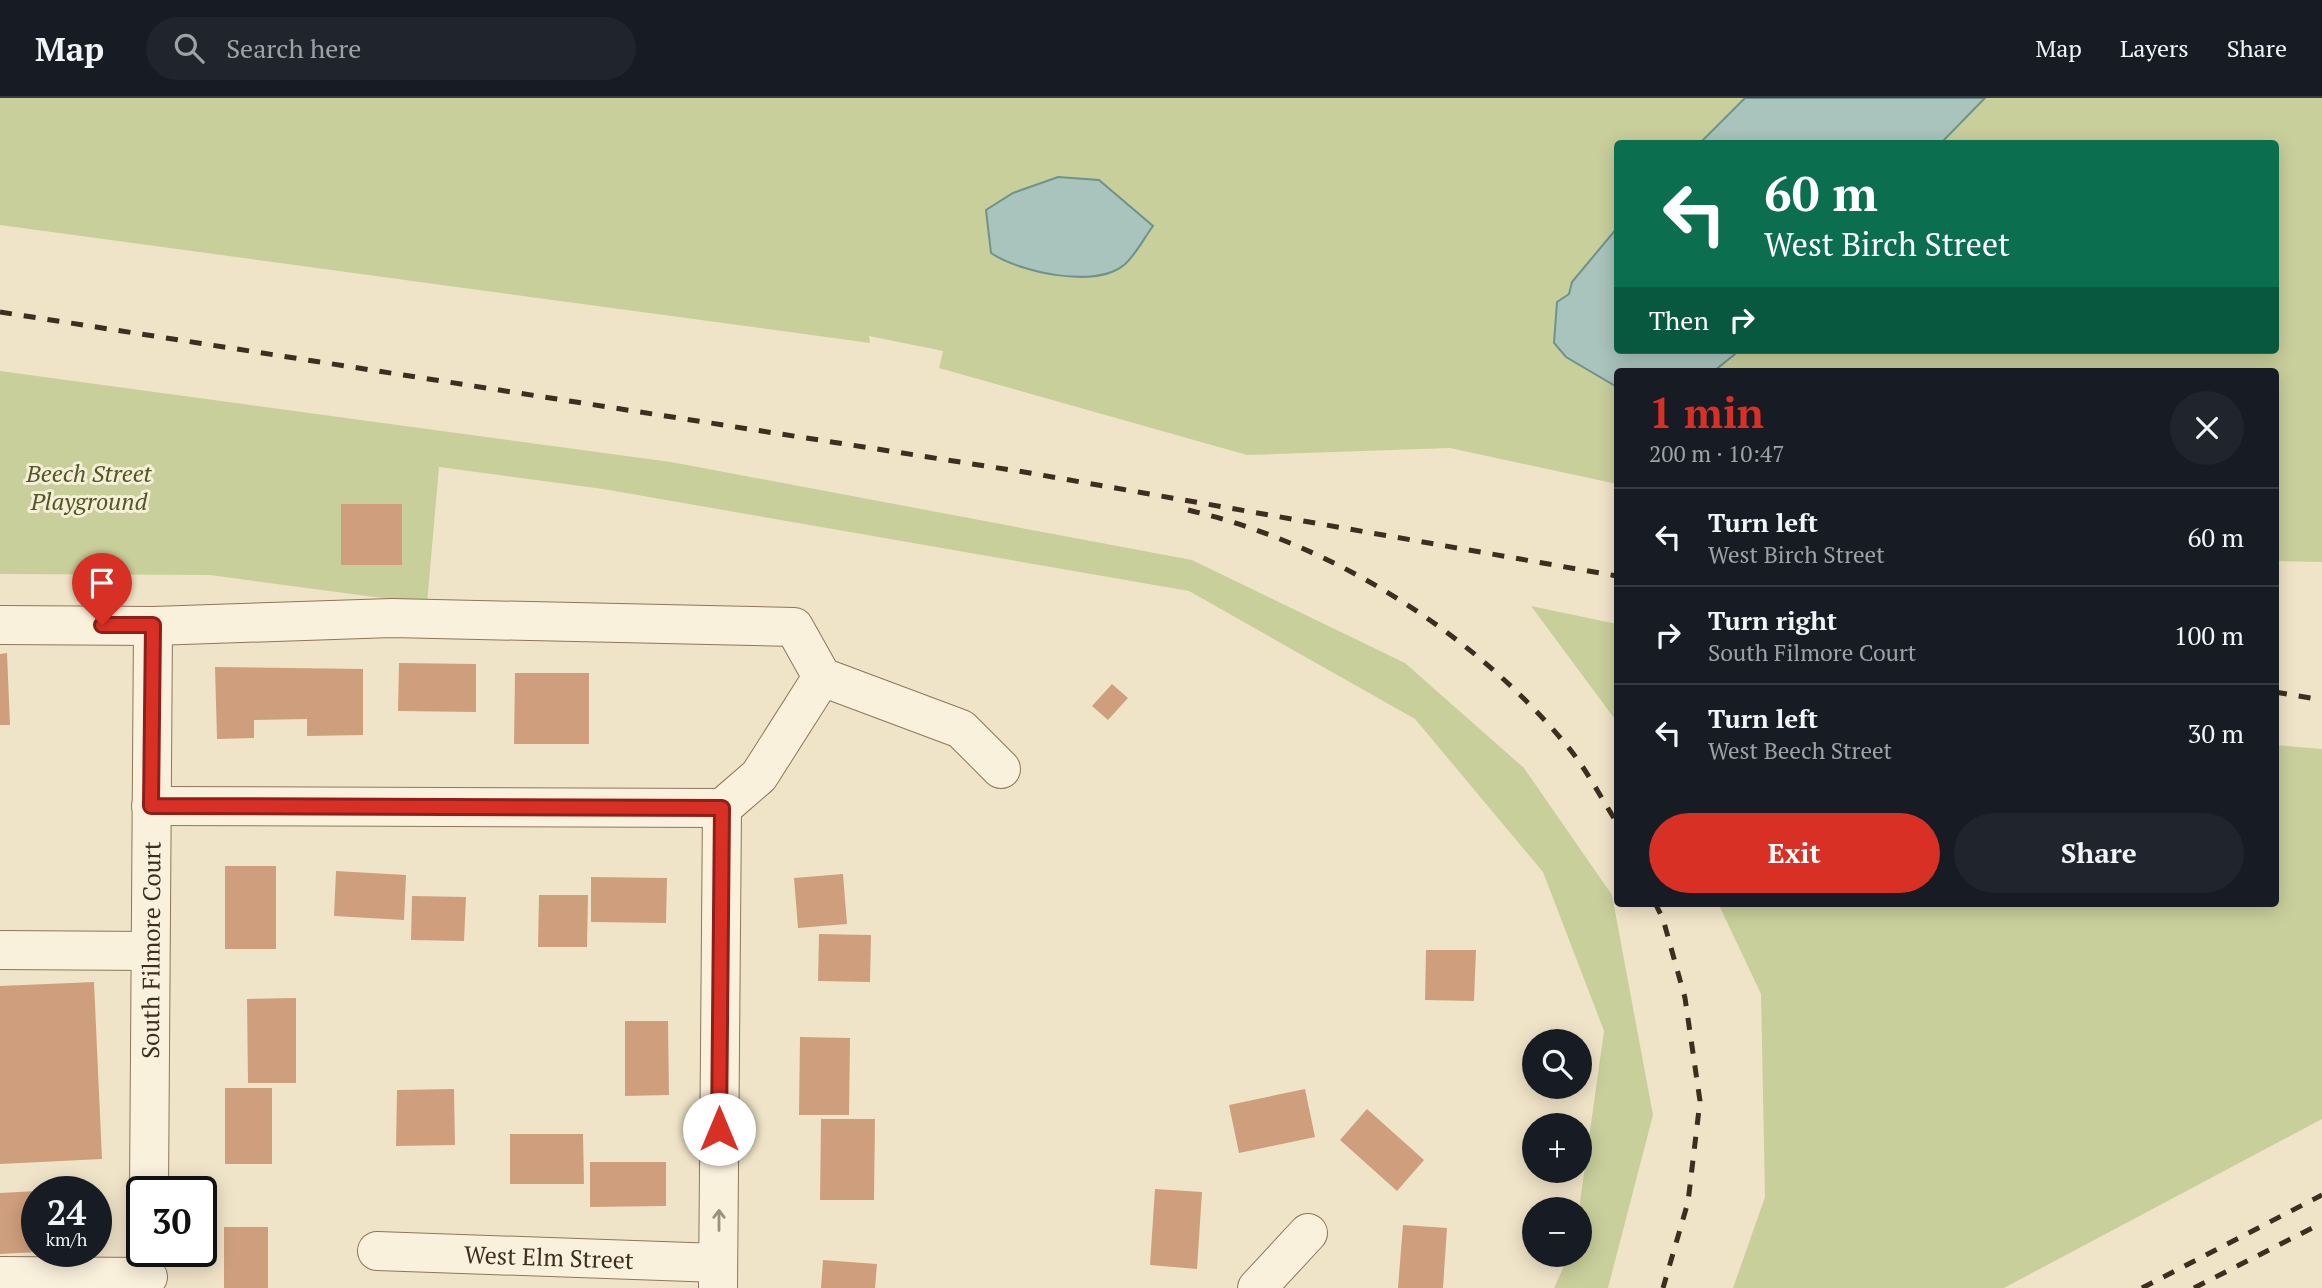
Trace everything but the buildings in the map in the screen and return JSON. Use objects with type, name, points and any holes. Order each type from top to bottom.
[{"type":"street","points":[[0,625],[153,625],[392,618],[794,627],[822,677],[961,729],[1001,769]]},
{"type":"street","name":"South Filmore Court","points":[[149,1176],[153,625]]},
{"type":"street","points":[[151,806],[722,808],[759,776],[822,677]]},
{"type":"street","points":[[718,1275],[722,808]]},
{"type":"street","points":[[0,950],[150,951]]},
{"type":"street","points":[[1257,1288],[1308,1233]]},
{"type":"street","name":"West Elm Street","points":[[377,1251],[718,1275]]},
{"type":"street","points":[[0,1276],[148,1272]]},
{"type":"green space","points":[[0,98],[2322,98],[2322,562],[2279,561],[2279,368],[1614,368],[1614,483],[1450,448],[1247,455],[939,368],[943,351],[869,336],[870,343],[0,225]]},
{"type":"green space","name":"Beech Street Playground","points":[[0,371],[671,462],[1192,560],[1405,663],[1524,768],[1612,895],[1653,1115],[1608,1288],[1554,1288],[1564,1267],[1592,1267],[1592,1197],[1581,1197],[1583,1183],[1592,1183],[1592,1116],[1604,1031],[1543,872],[1415,719],[1189,591],[603,489],[439,467],[427,604],[210,575],[0,574]]},
{"type":"green space","points":[[1531,606],[1614,623],[1614,718]]},
{"type":"green space","points":[[2279,745],[2322,749],[2322,1119],[2004,1288],[1733,1288],[1765,1197],[1761,994],[1720,907],[2279,907]]},
{"type":"water","points":[[1745,98],[1985,98],[1944,140],[1703,140]]},
{"type":"water","points":[[1058,177],[1099,180],[1153,226],[1124,265],[1111,272],[1077,277],[1020,266],[991,253],[986,210],[1013,193]]},
{"type":"water","points":[[1614,232],[1614,354],[1735,354],[1718,368],[1614,368],[1614,385],[1566,357],[1554,343],[1557,302],[1569,294],[1572,282]]},
{"type":"railway","points":[[0,312],[1024,472],[1614,575]]},
{"type":"railway","points":[[1188,510],[1242,525],[1295,545],[1397,598],[1444,630],[1489,666],[1530,705],[1568,747],[1614,818]]},
{"type":"railway","points":[[2279,693],[2322,700]]},
{"type":"railway","points":[[1657,907],[1663,919],[1685,998],[1700,1101],[1688,1202],[1663,1288]]},
{"type":"railway","points":[[2142,1288],[2322,1195]]},
{"type":"railway","points":[[2194,1288],[2322,1223]]},
{"type":"route","points":[[102,625],[153,625],[151,806],[722,808],[719,1129]]}]
